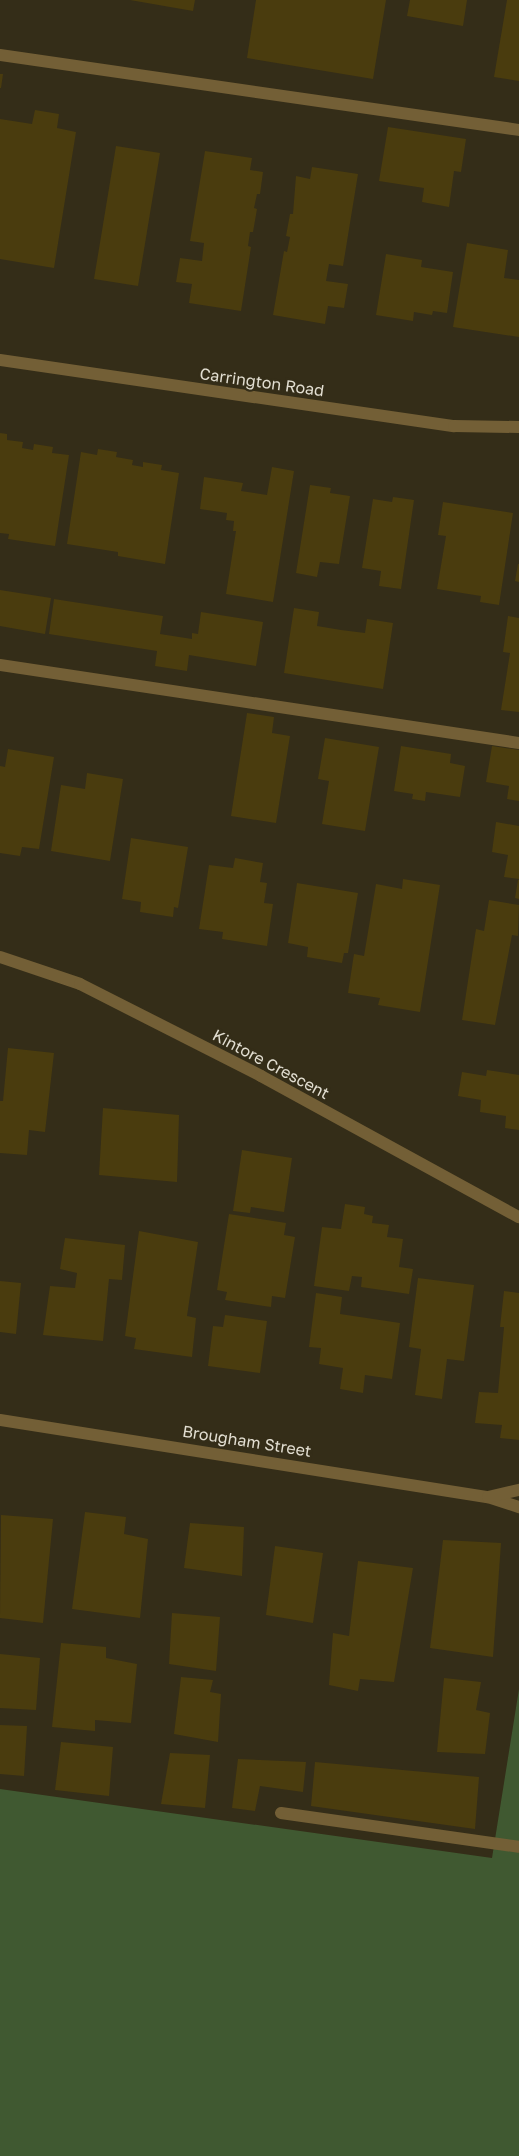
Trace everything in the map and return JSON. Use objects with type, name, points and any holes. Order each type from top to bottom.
[{"type":"street","points":[[0,54],[519,130]]},
{"type":"street","name":"Carrington Road","points":[[0,360],[454,426],[519,427]]},
{"type":"street","points":[[0,665],[519,744]]},
{"type":"street","name":"Kintore Crescent","points":[[0,957],[80,984],[261,1076],[519,1217]]},
{"type":"street","name":"Brougham Street","points":[[0,1420],[488,1497],[519,1507]]},
{"type":"street","name":"Brougham Street","points":[[488,1497],[519,1490]]},
{"type":"street","points":[[281,1812],[519,1847]]},
{"type":"green space","points":[[519,1689],[519,2156],[0,2156],[0,1789],[492,1858]]},
{"type":"building","points":[[130,0],[195,0],[193,11]]},
{"type":"building","points":[[256,0],[386,0],[373,79],[247,58]]},
{"type":"building","points":[[410,0],[467,0],[463,26],[407,16]]},
{"type":"building","points":[[507,0],[519,0],[519,81],[494,77]]},
{"type":"building","points":[[0,74],[3,74],[1,88],[0,88]]},
{"type":"building","points":[[35,110],[59,114],[57,128],[76,132],[54,268],[0,259],[0,119],[32,124]]},
{"type":"building","points":[[388,127],[466,139],[461,172],[454,171],[449,207],[422,202],[424,188],[379,181]]},
{"type":"building","points":[[116,146],[160,153],[138,286],[94,279]]},
{"type":"building","points":[[205,151],[252,158],[250,170],[263,172],[260,194],[257,194],[254,208],[257,209],[253,232],[250,232],[248,246],[251,247],[241,311],[189,303],[192,284],[176,282],[180,258],[202,261],[204,243],[190,241]]},
{"type":"building","points":[[312,167],[358,174],[343,266],[329,264],[326,281],[348,284],[344,308],[328,306],[325,324],[273,315],[284,251],[287,252],[290,237],[286,236],[290,214],[293,214],[296,176],[310,179]]},
{"type":"building","points":[[467,243],[508,250],[504,278],[519,280],[519,337],[453,327]]},
{"type":"building","points":[[386,254],[422,260],[421,267],[453,272],[447,313],[433,311],[432,315],[414,312],[413,321],[376,315]]},
{"type":"building","points":[[0,433],[7,434],[7,440],[23,442],[22,448],[33,450],[34,444],[53,447],[52,453],[69,455],[55,546],[8,539],[9,534],[0,533]]},
{"type":"building","points":[[98,449],[117,452],[116,457],[133,460],[132,465],[143,467],[143,462],[162,465],[161,470],[179,473],[165,564],[118,556],[118,552],[67,544],[81,452],[97,455]]},
{"type":"building","points":[[272,467],[294,471],[273,602],[226,594],[236,531],[233,531],[234,521],[226,520],[227,513],[200,509],[204,477],[243,483],[241,491],[267,495]]},
{"type":"building","points":[[310,485],[331,488],[330,493],[350,496],[339,564],[320,562],[317,577],[296,573]]},
{"type":"building","points":[[393,497],[414,500],[401,589],[379,586],[381,571],[362,568],[373,499],[392,502]]},
{"type":"building","points":[[443,502],[513,513],[499,605],[480,602],[481,596],[437,589],[446,536],[438,535]]},
{"type":"building","points":[[519,564],[519,582],[515,581]]},
{"type":"building","points":[[0,590],[51,598],[45,634],[0,626]]},
{"type":"building","points":[[54,599],[163,616],[160,634],[192,639],[192,633],[198,634],[201,612],[263,622],[256,666],[189,655],[187,671],[155,666],[157,651],[49,634]]},
{"type":"building","points":[[294,608],[319,612],[317,626],[341,630],[365,633],[367,619],[393,623],[383,689],[284,673]]},
{"type":"building","points":[[508,616],[519,618],[519,712],[501,710],[510,653],[503,652]]},
{"type":"building","points":[[247,713],[274,717],[272,733],[290,736],[276,823],[231,816]]},
{"type":"building","points":[[325,738],[379,747],[365,831],[322,824],[329,781],[318,779]]},
{"type":"building","points":[[401,746],[451,754],[450,763],[465,766],[460,797],[426,792],[425,801],[412,799],[413,794],[394,791]]},
{"type":"building","points":[[492,746],[519,750],[519,801],[507,799],[509,786],[486,782]]},
{"type":"building","points":[[8,749],[54,757],[39,849],[22,847],[20,856],[0,853],[0,766],[5,767]]},
{"type":"building","points":[[87,773],[123,779],[110,861],[51,851],[61,785],[85,789]]},
{"type":"building","points":[[496,822],[519,826],[519,879],[504,877],[508,855],[492,852]]},
{"type":"building","points":[[131,838],[188,847],[178,908],[174,907],[173,917],[140,912],[141,902],[122,899]]},
{"type":"building","points":[[235,858],[263,863],[260,882],[267,883],[264,903],[273,904],[267,946],[222,939],[223,932],[199,929],[209,865],[233,868]]},
{"type":"building","points":[[403,879],[440,885],[420,1012],[378,1005],[380,998],[348,993],[354,954],[364,956],[376,884],[402,889]]},
{"type":"building","points":[[519,880],[519,899],[515,898]]},
{"type":"building","points":[[297,883],[358,893],[348,953],[344,953],[342,963],[307,957],[308,947],[288,943]]},
{"type":"building","points":[[489,900],[519,905],[518,936],[512,935],[495,1025],[462,1020],[476,929],[484,931]]},
{"type":"building","points":[[8,1048],[54,1053],[45,1132],[29,1130],[27,1155],[0,1153],[0,1101],[3,1101]]},
{"type":"building","points":[[487,1070],[519,1075],[519,1130],[505,1128],[506,1116],[480,1112],[481,1100],[458,1096],[462,1072],[486,1076]]},
{"type":"building","points":[[103,1108],[179,1115],[177,1182],[99,1175]]},
{"type":"building","points":[[242,1150],[292,1158],[284,1212],[251,1207],[250,1213],[233,1211]]},
{"type":"building","points":[[345,1204],[365,1207],[364,1214],[373,1216],[372,1223],[389,1225],[387,1237],[403,1239],[399,1267],[413,1269],[409,1294],[361,1287],[362,1277],[352,1276],[349,1291],[314,1286],[322,1227],[341,1229]]},
{"type":"building","points":[[229,1214],[286,1223],[284,1235],[295,1237],[285,1298],[272,1296],[271,1307],[225,1300],[227,1292],[217,1290]]},
{"type":"building","points":[[139,1231],[198,1242],[187,1316],[196,1318],[192,1357],[134,1349],[136,1338],[125,1336]]},
{"type":"building","points":[[65,1238],[125,1245],[122,1280],[109,1279],[103,1341],[43,1335],[50,1286],[75,1288],[77,1273],[60,1269]]},
{"type":"building","points":[[418,1278],[474,1285],[464,1361],[447,1359],[442,1399],[415,1395],[421,1349],[409,1347]]},
{"type":"building","points":[[0,1281],[21,1283],[16,1334],[0,1332]]},
{"type":"building","points":[[504,1291],[519,1293],[519,1440],[500,1438],[502,1425],[475,1423],[479,1392],[498,1393],[504,1327],[500,1327]]},
{"type":"building","points":[[316,1293],[342,1297],[340,1314],[400,1323],[392,1379],[365,1375],[363,1393],[340,1389],[343,1368],[319,1364],[321,1348],[309,1347]]},
{"type":"building","points":[[225,1315],[267,1321],[260,1373],[208,1366],[213,1326],[223,1327]]},
{"type":"building","points":[[85,1512],[126,1517],[124,1534],[148,1539],[140,1618],[72,1609]]},
{"type":"building","points":[[1,1515],[53,1519],[43,1623],[0,1618]]},
{"type":"building","points":[[190,1523],[244,1527],[242,1576],[184,1568]]},
{"type":"building","points":[[443,1540],[501,1543],[493,1657],[430,1648]]},
{"type":"building","points":[[275,1546],[323,1553],[313,1623],[266,1615]]},
{"type":"building","points":[[358,1561],[413,1568],[394,1682],[360,1679],[358,1691],[329,1685],[333,1633],[349,1636]]},
{"type":"building","points":[[172,1613],[220,1617],[216,1671],[169,1664]]},
{"type":"building","points":[[61,1643],[106,1647],[106,1658],[137,1664],[131,1723],[95,1720],[95,1731],[52,1727]]},
{"type":"building","points":[[0,1654],[40,1658],[36,1710],[0,1708]]},
{"type":"building","points":[[181,1677],[213,1680],[210,1692],[221,1694],[218,1742],[174,1734]]},
{"type":"building","points":[[444,1678],[481,1682],[476,1710],[490,1713],[485,1754],[437,1752]]},
{"type":"building","points":[[0,1725],[27,1726],[24,1776],[0,1774]]},
{"type":"building","points":[[61,1742],[113,1747],[109,1796],[55,1790]]},
{"type":"building","points":[[170,1753],[210,1755],[205,1808],[161,1804]]},
{"type":"building","points":[[238,1759],[306,1762],[303,1792],[260,1786],[255,1811],[232,1808]]},
{"type":"building","points":[[315,1762],[479,1777],[475,1829],[311,1806]]}]
